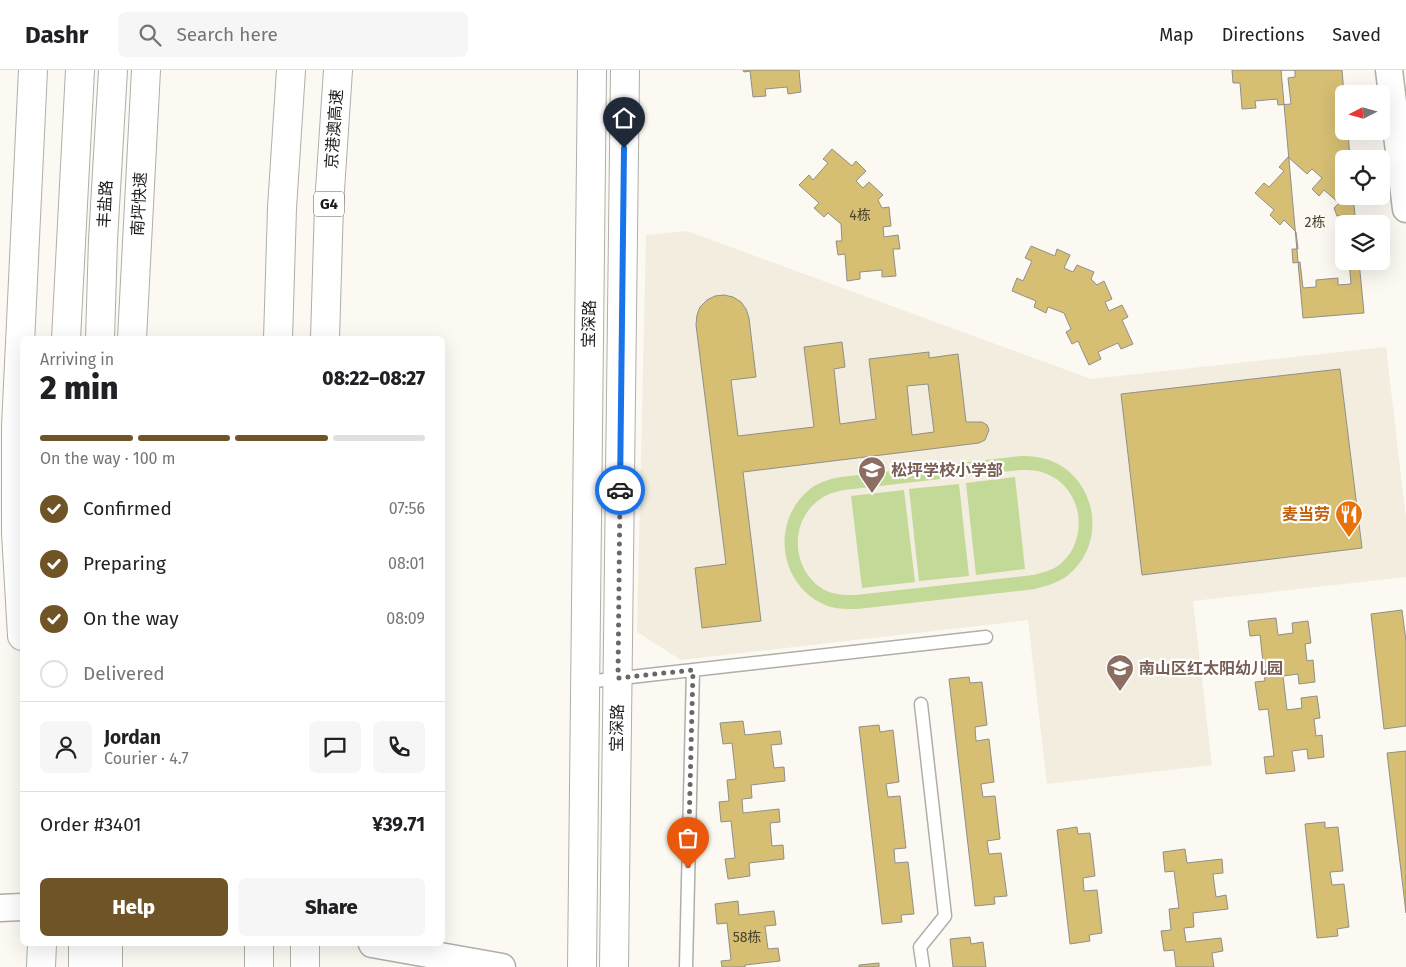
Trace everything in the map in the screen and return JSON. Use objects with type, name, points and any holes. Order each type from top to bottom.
[{"type":"main road","points":[[20,336],[33,70]]},
{"type":"main road","points":[[66,336],[80,70]]},
{"type":"main road","name":"丰盐路","points":[[100,336],[103,240],[113,70]]},
{"type":"main road","name":"南坪快速","points":[[132,336],[146,70]]},
{"type":"main road","points":[[278,336],[282,208],[291,70]]},
{"type":"main road","name":"京港澳高速","points":[[325,336],[329,204],[338,70]]},
{"type":"main road","name":"宝深路","points":[[582,967],[592,70]]},
{"type":"main road","name":"宝深路","points":[[614,967],[625,70]]},
{"type":"main road","points":[[20,344],[16,428],[16,533],[20,602]]},
{"type":"main road","points":[[41,967],[42,946]]},
{"type":"main road","points":[[83,946],[83,967]]},
{"type":"main road","points":[[108,946],[108,967]]},
{"type":"main road","points":[[259,946],[259,967]]},
{"type":"main road","points":[[305,946],[305,967]]},
{"type":"street","points":[[1389,70],[1406,209]]},
{"type":"street","points":[[0,908],[20,907]]},
{"type":"street","points":[[383,946],[502,967]]},
{"type":"lane","points":[[586,682],[986,637]]},
{"type":"lane","points":[[686,967],[693,670]]},
{"type":"lane","points":[[921,704],[945,916],[920,947],[923,967]]},
{"type":"shaded area","name":"松坪学校小学部","points":[[687,231],[1091,379],[1386,347],[1406,519],[1406,577],[1193,601],[1212,765],[1047,784],[1028,620],[681,660],[637,632],[646,235]]},
{"type":"green space","points":[[1020,456],[1042,458],[1054,462],[1069,472],[1080,484],[1088,499],[1092,516],[1092,532],[1088,548],[1079,563],[1067,576],[1035,589],[857,609],[831,607],[808,594],[796,582],[789,567],[785,550],[785,533],[789,517],[798,502],[810,489],[817,484],[841,477]],"holes":[[[1034,470],[1059,481],[1069,491],[1075,503],[1078,517],[1075,544],[1068,556],[1058,566],[1045,572],[1033,575],[849,595],[829,592],[817,584],[807,574],[801,562],[798,549],[798,535],[802,522],[809,510],[819,500],[834,492]]]},
{"type":"green space","points":[[1015,477],[1025,569],[976,575],[966,483]]},
{"type":"green space","points":[[959,484],[969,576],[919,581],[909,489]]},
{"type":"green space","points":[[904,490],[915,582],[862,588],[851,496]]},
{"type":"building","points":[[743,70],[799,70],[801,92],[788,94],[787,87],[765,89],[766,96],[753,97],[750,71],[744,72]]},
{"type":"building","points":[[1232,70],[1295,70],[1295,77],[1288,78],[1291,104],[1278,105],[1277,99],[1255,101],[1256,108],[1242,109],[1240,83],[1233,83]]},
{"type":"building","points":[[1281,70],[1342,70],[1343,85],[1335,85],[1335,140],[1349,140],[1349,150],[1335,150],[1335,205],[1354,205],[1355,215],[1335,215],[1335,270],[1360,270],[1364,313],[1303,318]]},
{"type":"building","points":[[832,149],[852,166],[856,161],[866,171],[856,181],[863,188],[869,182],[883,195],[878,200],[882,208],[889,207],[891,226],[883,227],[884,237],[898,235],[900,249],[893,249],[896,276],[882,277],[882,270],[860,272],[860,279],[847,281],[845,254],[838,255],[836,241],[842,241],[841,224],[828,213],[824,217],[814,208],[819,203],[799,185],[809,175],[813,180],[828,163],[823,159]]},
{"type":"building","points":[[1288,157],[1307,174],[1312,169],[1322,178],[1312,189],[1319,196],[1324,190],[1335,200],[1335,205],[1337,205],[1334,208],[1337,215],[1335,215],[1335,270],[1350,270],[1351,284],[1338,285],[1338,278],[1316,280],[1316,287],[1303,288],[1300,262],[1293,263],[1292,249],[1298,249],[1296,232],[1284,220],[1280,225],[1270,215],[1274,210],[1255,193],[1264,183],[1269,187],[1284,171],[1279,167]]},
{"type":"building","points":[[1031,246],[1055,256],[1057,249],[1070,255],[1064,268],[1073,272],[1077,265],[1094,272],[1091,279],[1097,285],[1104,281],[1112,299],[1105,302],[1109,311],[1122,305],[1128,317],[1122,320],[1133,344],[1121,349],[1118,343],[1098,352],[1101,359],[1089,365],[1078,341],[1072,344],[1066,332],[1071,329],[1064,313],[1048,307],[1046,313],[1034,307],[1036,301],[1012,291],[1017,278],[1023,281],[1032,261],[1025,258]]},
{"type":"building","points":[[715,296],[733,297],[741,302],[749,318],[756,377],[731,380],[738,436],[814,427],[804,347],[842,342],[845,367],[834,369],[840,424],[876,419],[869,359],[929,352],[929,358],[958,354],[966,422],[982,422],[987,425],[989,430],[985,440],[979,443],[743,472],[761,621],[702,628],[695,568],[726,564],[696,325],[700,307],[707,300]],"holes":[[[928,384],[934,432],[912,435],[907,386]]]},
{"type":"building","points":[[1340,369],[1362,548],[1142,575],[1121,394]]},
{"type":"building","points":[[1402,610],[1406,641],[1406,726],[1384,729],[1371,614]]},
{"type":"building","points":[[1276,618],[1278,635],[1293,633],[1292,623],[1308,621],[1311,643],[1305,644],[1307,661],[1313,660],[1315,682],[1299,684],[1298,674],[1283,676],[1287,710],[1302,708],[1301,698],[1317,696],[1320,718],[1314,719],[1316,736],[1322,735],[1324,757],[1308,759],[1307,749],[1292,751],[1295,771],[1266,774],[1264,757],[1274,756],[1268,709],[1259,710],[1255,682],[1265,681],[1260,635],[1250,636],[1248,621]]},
{"type":"building","points":[[969,677],[970,683],[982,682],[987,725],[975,727],[976,741],[989,739],[994,782],[981,784],[983,797],[995,796],[1000,839],[987,841],[989,854],[1001,853],[1007,896],[994,897],[995,904],[975,906],[949,679]]},
{"type":"building","points":[[743,721],[745,735],[780,731],[782,744],[771,745],[774,768],[784,767],[785,781],[751,785],[752,798],[742,799],[743,813],[779,809],[780,822],[770,823],[772,846],[783,845],[784,859],[749,863],[750,876],[728,879],[725,859],[735,858],[731,821],[721,822],[719,802],[729,801],[727,780],[736,779],[732,743],[723,744],[720,723]]},
{"type":"building","points":[[879,725],[880,732],[893,730],[899,782],[886,784],[888,797],[900,796],[906,848],[894,849],[895,863],[908,862],[914,914],[901,915],[902,922],[882,924],[859,727]]},
{"type":"building","points":[[1406,751],[1406,913],[1387,753]]},
{"type":"building","points":[[1325,822],[1325,828],[1338,827],[1343,871],[1330,872],[1332,885],[1344,884],[1349,927],[1337,929],[1338,936],[1317,938],[1305,824]]},
{"type":"building","points":[[1077,827],[1078,834],[1090,833],[1095,876],[1083,878],[1084,891],[1097,890],[1102,933],[1089,935],[1090,941],[1070,944],[1057,830]]},
{"type":"building","points":[[1185,849],[1187,863],[1222,859],[1223,873],[1213,874],[1216,897],[1226,895],[1228,909],[1193,913],[1194,927],[1184,928],[1186,942],[1221,938],[1223,951],[1212,953],[1214,967],[1176,967],[1174,950],[1164,951],[1161,931],[1171,930],[1169,909],[1179,908],[1174,871],[1165,872],[1163,852]]},
{"type":"building","points":[[738,901],[739,915],[774,911],[776,925],[765,926],[768,949],[778,948],[780,961],[745,965],[745,967],[722,967],[721,961],[731,960],[727,923],[717,924],[715,904]]},
{"type":"building","points":[[970,937],[971,944],[983,942],[986,967],[953,967],[950,939]]},
{"type":"building","points":[[879,963],[879,967],[859,967],[859,965]]},
{"type":"way so far","points":[[620,490],[618,678],[693,670],[688,868]]},
{"type":"place","name":"松坪学校小学部","points":[[872,494]]},
{"type":"place","name":"麦当劳","points":[[1349,538]]},
{"type":"place","name":"南山区红太阳幼儿园","points":[[1120,692]]},
{"type":"route","points":[[620,490],[624,148]]}]
